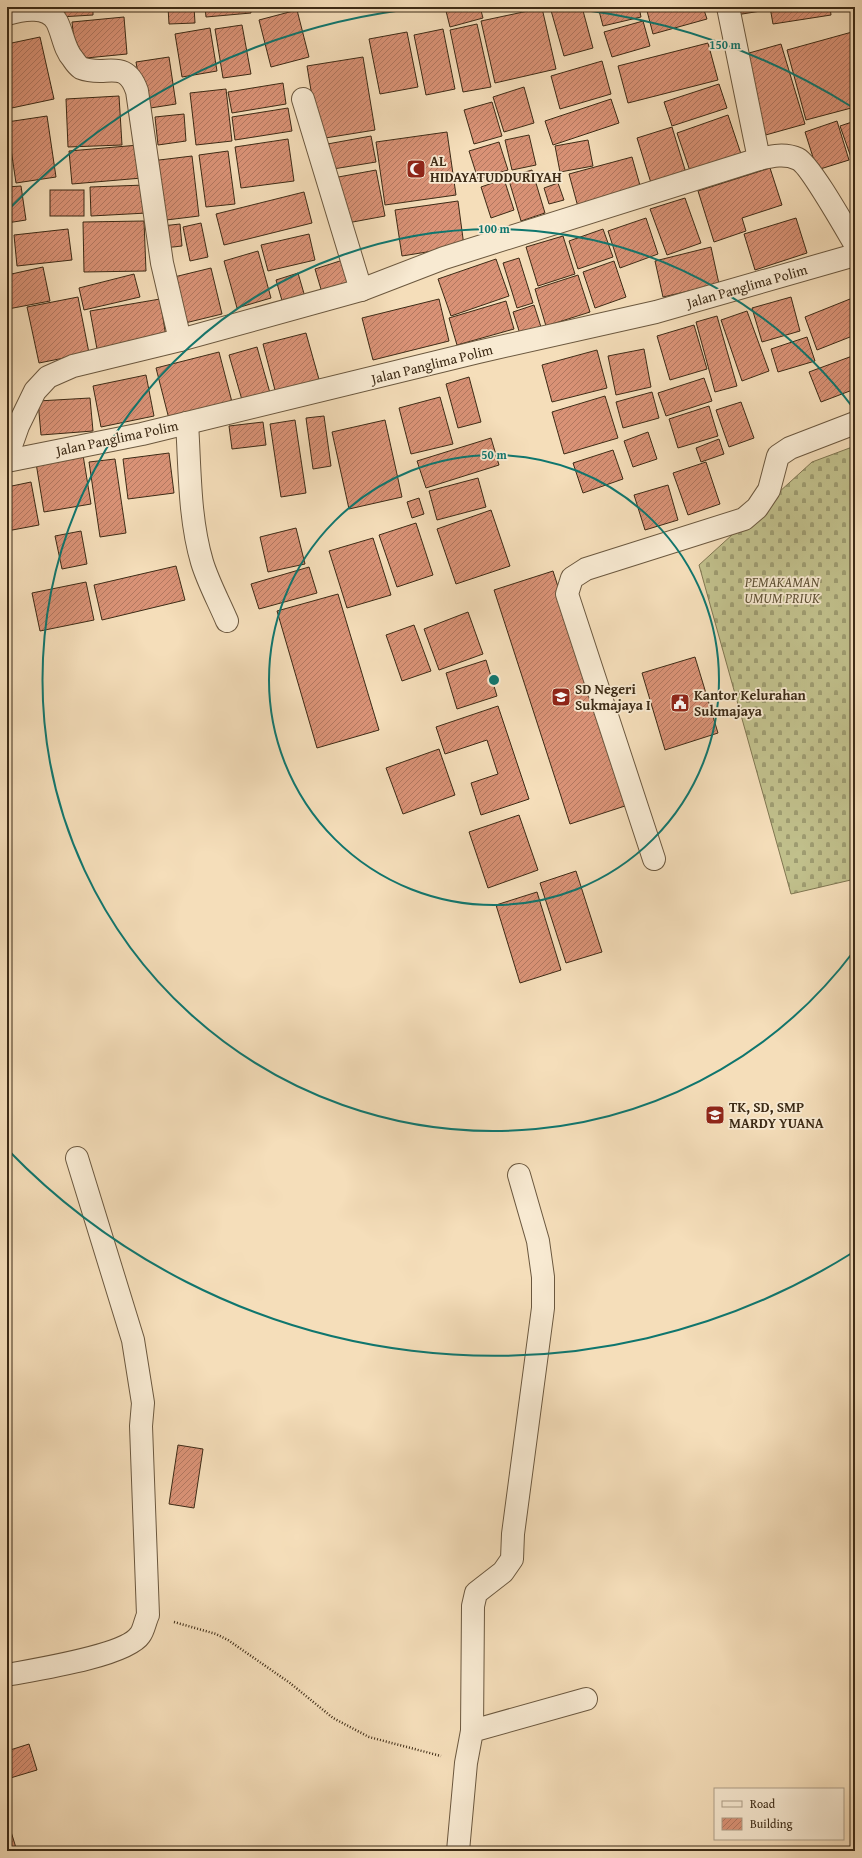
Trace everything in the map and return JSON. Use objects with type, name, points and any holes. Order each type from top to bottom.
[{"type":"street","points":[[728,7],[759,159]]},
{"type":"street","points":[[7,14],[23,9],[44,11],[56,21],[70,55],[79,67],[92,71],[124,72],[133,79],[137,91],[162,263],[180,340]]},
{"type":"street","points":[[303,99],[361,290]]},
{"type":"street","points":[[7,457],[12,419],[48,377],[73,366],[180,340],[361,290],[444,258],[759,159],[778,155],[799,160],[810,172],[855,244]]},
{"type":"street","name":"Jalan Panglima Polim","points":[[7,461],[142,434],[478,352],[656,312],[855,255]]},
{"type":"street","points":[[187,423],[192,507],[197,542],[202,563],[227,621]]},
{"type":"street","points":[[654,859],[567,594],[572,578],[586,569],[744,519],[757,508],[768,490],[778,456],[790,448],[855,423]]},
{"type":"street","points":[[7,1675],[86,1660],[126,1645],[140,1636],[148,1615],[140,1426],[143,1403],[140,1375],[133,1340],[77,1158]]},
{"type":"street","points":[[458,1851],[466,1763],[472,1731],[473,1606],[476,1594],[503,1572],[512,1559],[512,1534],[543,1308],[543,1277],[538,1241],[519,1175]]},
{"type":"street","points":[[472,1731],[586,1699]]},
{"type":"path","points":[[148,1615],[216,1634],[228,1640],[290,1683],[333,1718],[369,1737],[466,1763]]},
{"type":"green space","name":"PEMAKAMAN UMUM PRIUK","points":[[855,446],[855,879],[791,894],[699,565],[812,462]]},
{"type":"building","points":[[60,7],[93,7],[93,15],[60,17]]},
{"type":"building","points":[[168,7],[194,7],[195,23],[169,24]]},
{"type":"building","points":[[205,7],[250,7],[251,13],[206,17]]},
{"type":"building","points":[[445,7],[480,7],[483,18],[450,27]]},
{"type":"building","points":[[550,7],[582,7],[593,48],[564,56]]},
{"type":"building","points":[[598,7],[639,7],[641,17],[603,26]]},
{"type":"building","points":[[646,7],[703,7],[707,19],[653,34]]},
{"type":"building","points":[[735,7],[767,7],[767,10],[736,15]]},
{"type":"building","points":[[770,7],[830,7],[831,15],[773,24]]},
{"type":"building","points":[[542,8],[556,69],[495,83],[481,21]]},
{"type":"building","points":[[297,10],[309,57],[271,67],[259,20]]},
{"type":"building","points":[[124,17],[127,54],[76,59],[72,22]]},
{"type":"building","points":[[643,21],[650,46],[612,57],[604,32]]},
{"type":"building","points":[[477,24],[491,87],[463,92],[450,30]]},
{"type":"building","points":[[242,25],[251,74],[223,78],[215,29]]},
{"type":"building","points":[[210,28],[217,71],[182,77],[175,34]]},
{"type":"building","points":[[443,29],[455,89],[426,95],[414,35]]},
{"type":"building","points":[[407,32],[418,87],[380,94],[369,39]]},
{"type":"building","points":[[852,32],[855,41],[855,107],[806,120],[787,50]]},
{"type":"building","points":[[40,37],[54,99],[7,109],[7,44]]},
{"type":"building","points":[[708,43],[718,80],[628,103],[618,66]]},
{"type":"building","points":[[781,44],[805,124],[762,136],[742,55]]},
{"type":"building","points":[[169,57],[176,104],[144,109],[136,62]]},
{"type":"building","points":[[363,57],[375,130],[319,139],[307,66]]},
{"type":"building","points":[[602,61],[611,94],[560,109],[551,76]]},
{"type":"building","points":[[283,83],[286,104],[232,113],[228,92]]},
{"type":"building","points":[[719,84],[727,108],[672,126],[664,102]]},
{"type":"building","points":[[524,87],[534,123],[504,132],[493,97]]},
{"type":"building","points":[[226,89],[232,141],[196,145],[190,93]]},
{"type":"building","points":[[119,96],[122,145],[68,147],[66,99]]},
{"type":"building","points":[[611,99],[619,123],[553,145],[545,121]]},
{"type":"building","points":[[492,102],[502,136],[474,144],[464,110]]},
{"type":"building","points":[[288,108],[292,131],[235,140],[232,117]]},
{"type":"building","points":[[184,114],[186,141],[158,145],[155,117]]},
{"type":"building","points":[[728,115],[741,154],[690,171],[677,133]]},
{"type":"building","points":[[47,116],[56,177],[16,183],[7,122]]},
{"type":"building","points":[[837,121],[849,160],[817,170],[805,132]]},
{"type":"building","points":[[855,121],[855,162],[853,163],[840,126]]},
{"type":"building","points":[[672,127],[686,173],[651,183],[637,138]]},
{"type":"building","name":"AL HIDAYATUDDURIYAH","points":[[447,132],[456,195],[385,205],[376,142]]},
{"type":"building","points":[[529,135],[536,165],[512,170],[505,140]]},
{"type":"building","points":[[371,136],[376,162],[327,170],[322,145]]},
{"type":"building","points":[[288,139],[294,181],[241,188],[235,147]]},
{"type":"building","points":[[588,140],[593,166],[560,172],[555,146]]},
{"type":"building","points":[[499,142],[508,170],[478,179],[469,151]]},
{"type":"building","points":[[139,145],[142,178],[72,184],[69,151]]},
{"type":"building","points":[[228,151],[235,204],[206,207],[199,155]]},
{"type":"building","points":[[192,156],[199,216],[158,221],[151,161]]},
{"type":"building","points":[[632,157],[641,189],[578,207],[569,174]]},
{"type":"building","points":[[770,168],[782,205],[742,218],[746,231],[714,242],[698,191]]},
{"type":"building","points":[[376,170],[385,216],[342,224],[333,178]]},
{"type":"building","points":[[532,170],[545,213],[521,221],[508,177]]},
{"type":"building","points":[[504,179],[514,210],[491,218],[481,187]]},
{"type":"building","points":[[558,183],[564,200],[549,204],[544,188]]},
{"type":"building","points":[[145,185],[147,213],[91,216],[90,187]]},
{"type":"building","points":[[21,186],[26,220],[7,223],[7,187]]},
{"type":"building","points":[[50,190],[84,190],[84,216],[50,216]]},
{"type":"building","points":[[304,192],[312,223],[224,245],[216,214]]},
{"type":"building","points":[[685,198],[701,243],[667,255],[650,209]]},
{"type":"building","points":[[458,201],[464,246],[402,256],[395,210]]},
{"type":"building","points":[[646,218],[658,254],[620,268],[608,231]]},
{"type":"building","points":[[796,218],[807,253],[755,270],[744,234]]},
{"type":"building","points":[[144,221],[146,271],[84,272],[83,222]]},
{"type":"building","points":[[201,223],[208,257],[190,261],[183,227]]},
{"type":"building","points":[[180,224],[182,246],[164,248],[162,226]]},
{"type":"building","points":[[68,229],[72,260],[17,266],[14,235]]},
{"type":"building","points":[[603,229],[613,257],[578,269],[569,241]]},
{"type":"building","points":[[309,234],[315,260],[268,271],[261,245]]},
{"type":"building","points":[[563,236],[575,274],[538,286],[526,247]]},
{"type":"building","points":[[7,238],[10,266],[7,267]]},
{"type":"building","points":[[711,247],[719,284],[663,297],[655,261]]},
{"type":"building","points":[[258,251],[271,298],[237,308],[224,261]]},
{"type":"building","points":[[519,258],[533,303],[517,308],[503,263]]},
{"type":"building","points":[[346,259],[354,286],[323,296],[315,269]]},
{"type":"building","points":[[496,259],[509,296],[451,316],[438,279]]},
{"type":"building","points":[[614,261],[626,297],[595,308],[583,272]]},
{"type":"building","points":[[43,267],[50,301],[8,309],[7,275]]},
{"type":"building","points":[[211,268],[222,314],[181,324],[170,278]]},
{"type":"building","points":[[298,273],[305,297],[283,304],[276,280]]},
{"type":"building","points":[[134,274],[140,297],[84,310],[79,288]]},
{"type":"building","points":[[578,275],[590,312],[546,326],[535,289]]},
{"type":"building","points":[[78,297],[89,353],[39,363],[27,307]]},
{"type":"building","points":[[791,297],[800,331],[762,342],[752,308]]},
{"type":"building","points":[[160,299],[166,337],[97,349],[90,311]]},
{"type":"building","points":[[439,299],[449,341],[373,360],[362,318]]},
{"type":"building","points":[[850,299],[855,313],[855,335],[817,350],[805,317]]},
{"type":"building","points":[[506,301],[514,329],[457,345],[449,318]]},
{"type":"building","points":[[534,305],[541,327],[520,334],[513,312]]},
{"type":"building","points":[[747,311],[769,371],[742,381],[721,320]]},
{"type":"building","points":[[717,316],[737,386],[715,392],[696,322]]},
{"type":"building","points":[[694,325],[707,369],[670,380],[657,336]]},
{"type":"building","points":[[306,333],[320,383],[276,394],[263,344]]},
{"type":"building","points":[[807,337],[815,361],[778,372],[771,349]]},
{"type":"building","points":[[257,347],[270,393],[242,400],[229,355]]},
{"type":"building","points":[[644,349],[651,387],[616,395],[608,356]]},
{"type":"building","points":[[597,350],[607,388],[552,402],[542,365]]},
{"type":"building","points":[[219,352],[232,402],[169,419],[156,368]]},
{"type":"building","points":[[855,355],[855,389],[821,402],[809,372]]},
{"type":"building","points":[[146,375],[154,416],[101,427],[93,386]]},
{"type":"building","points":[[469,377],[481,422],[458,428],[446,384]]},
{"type":"building","points":[[704,378],[712,401],[666,416],[658,393]]},
{"type":"building","points":[[652,392],[659,418],[623,428],[616,402]]},
{"type":"building","points":[[605,396],[618,438],[564,454],[552,412]]},
{"type":"building","points":[[440,397],[453,444],[411,454],[399,408]]},
{"type":"building","points":[[90,398],[93,431],[41,435],[38,401]]},
{"type":"building","points":[[741,402],[754,438],[729,447],[716,410]]},
{"type":"building","points":[[709,406],[718,436],[678,448],[669,419]]},
{"type":"building","points":[[324,416],[331,466],[313,469],[306,418]]},
{"type":"building","points":[[295,420],[306,493],[281,497],[270,424]]},
{"type":"building","points":[[385,420],[402,497],[349,509],[332,432]]},
{"type":"building","points":[[263,422],[266,445],[232,449],[229,426]]},
{"type":"building","points":[[648,432],[657,459],[633,467],[624,441]]},
{"type":"building","points":[[491,438],[499,465],[426,488],[417,461]]},
{"type":"building","points":[[719,439],[724,454],[701,462],[696,448]]},
{"type":"building","points":[[613,450],[623,479],[583,493],[573,463]]},
{"type":"building","points":[[169,453],[174,493],[128,499],[123,459]]},
{"type":"building","points":[[83,455],[91,504],[44,512],[36,463]]},
{"type":"building","points":[[115,459],[126,533],[100,537],[89,462]]},
{"type":"building","points":[[706,462],[720,504],[688,515],[673,473]]},
{"type":"building","points":[[478,478],[486,507],[437,520],[429,491]]},
{"type":"building","points":[[31,482],[39,525],[7,531],[7,487]]},
{"type":"building","points":[[668,485],[678,520],[645,530],[634,495]]},
{"type":"building","points":[[419,498],[424,514],[412,518],[407,502]]},
{"type":"building","points":[[491,510],[510,566],[456,584],[437,529]]},
{"type":"building","points":[[416,523],[433,575],[397,587],[379,535]]},
{"type":"building","points":[[296,528],[305,564],[268,572],[260,537]]},
{"type":"building","points":[[81,531],[87,564],[62,569],[55,536]]},
{"type":"building","points":[[373,538],[391,595],[347,608],[329,551]]},
{"type":"building","points":[[176,566],[185,600],[102,620],[94,585]]},
{"type":"building","points":[[309,567],[317,593],[259,609],[251,584]]},
{"type":"building","name":"SD Negeri Sukmajaya I","points":[[553,571],[628,805],[570,824],[494,590]]},
{"type":"building","points":[[86,582],[94,620],[40,631],[32,593]]},
{"type":"building","points":[[338,594],[379,730],[317,748],[277,611]]},
{"type":"building","points":[[468,612],[483,654],[439,670],[424,629]]},
{"type":"building","points":[[414,625],[431,671],[402,681],[386,635]]},
{"type":"building","name":"Kantor Kelurahan Sukmajaya","points":[[695,657],[718,733],[665,750],[642,673]]},
{"type":"building","points":[[486,660],[497,696],[457,709],[446,673]]},
{"type":"building","points":[[498,706],[529,799],[481,815],[471,783],[498,774],[487,740],[445,754],[436,727]]},
{"type":"building","points":[[439,749],[455,795],[403,814],[386,768]]},
{"type":"building","points":[[519,815],[538,870],[488,888],[469,832]]},
{"type":"building","points":[[576,871],[602,952],[566,963],[540,883]]},
{"type":"building","points":[[537,892],[561,970],[520,983],[496,905]]},
{"type":"building","points":[[178,1445],[203,1449],[194,1508],[169,1504]]},
{"type":"building","points":[[29,1744],[37,1770],[7,1779],[7,1751]]},
{"type":"building","points":[[8,1822],[17,1851],[7,1851]]},
{"type":"place","name":"AL HIDAYATUDDURIYAH","points":[[416,169]]},
{"type":"place","name":"SD Negeri Sukmajaya I","points":[[561,697]]},
{"type":"place","name":"Kantor Kelurahan Sukmajaya","points":[[680,703]]},
{"type":"place","name":"TK, SD, SMP MARDY YUANA","points":[[715,1115]]}]
